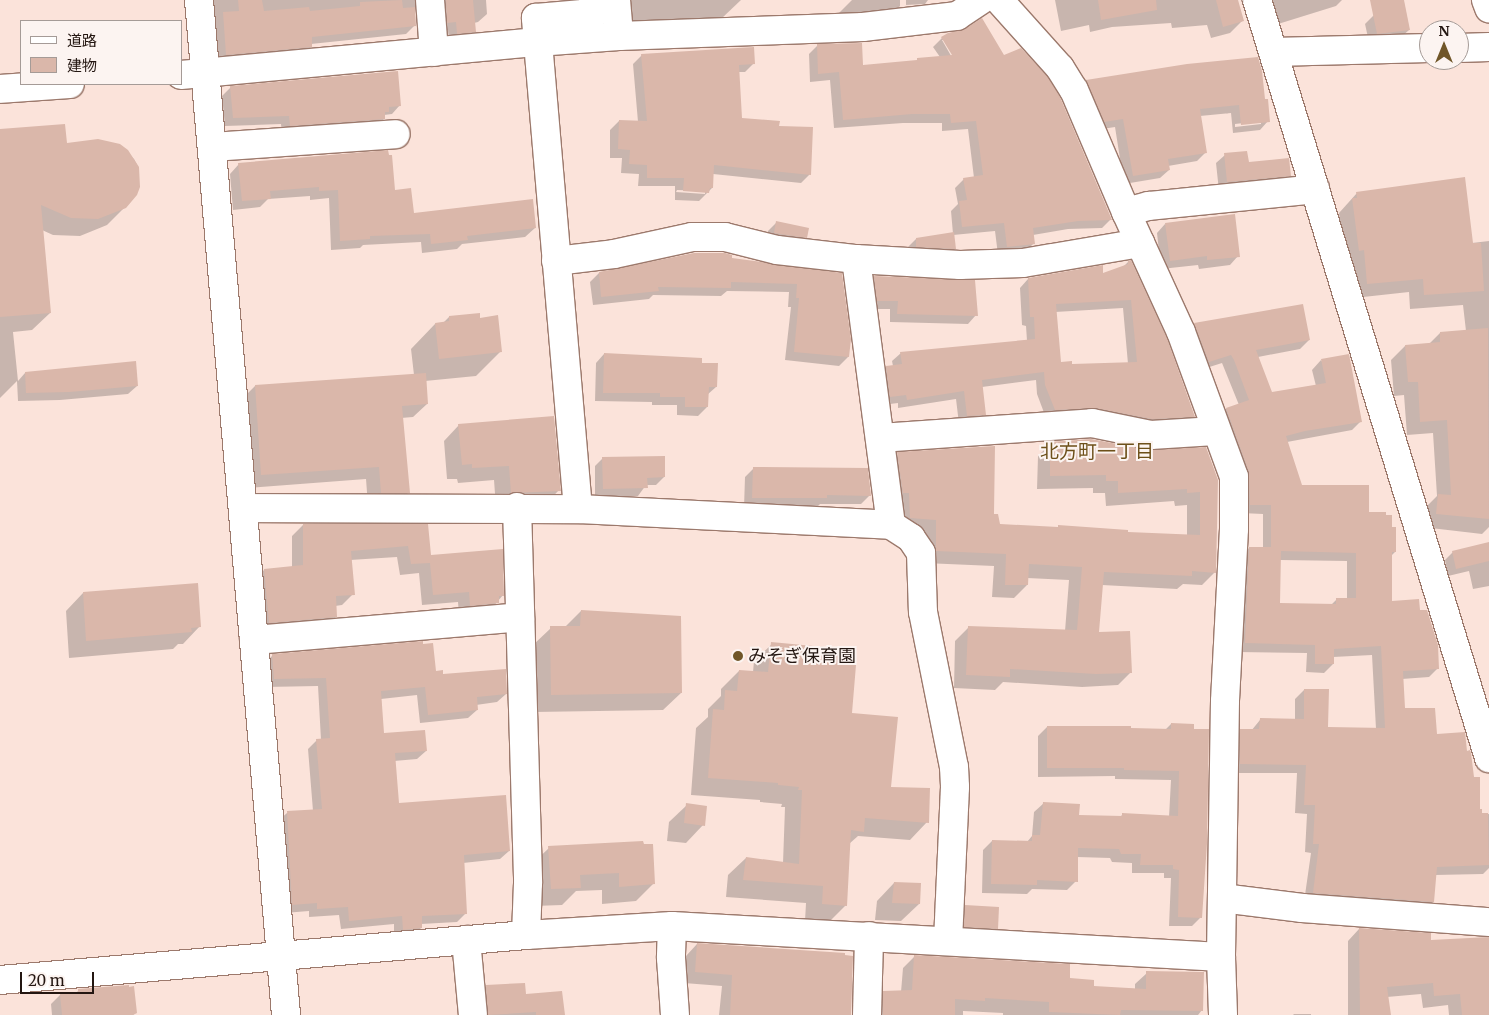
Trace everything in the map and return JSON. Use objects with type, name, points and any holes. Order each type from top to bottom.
[{"type":"street","points":[[199,0],[193,74],[212,147],[286,1015]]},
{"type":"street","points":[[430,0],[434,52]]},
{"type":"street","points":[[578,509],[536,18],[594,13],[593,0]]},
{"type":"street","points":[[616,0],[619,36]]},
{"type":"street","points":[[193,74],[619,36],[863,28],[957,16],[981,0]]},
{"type":"street","points":[[999,0],[1060,68],[1074,90],[1126,212],[1181,332],[1215,431],[1234,478],[1234,529],[1225,701],[1221,957],[1223,1015]]},
{"type":"street","points":[[1257,0],[1489,758]]},
{"type":"street","points":[[1486,0],[1489,8]]},
{"type":"street","points":[[1469,48],[1489,47]]},
{"type":"street","points":[[1273,52],[1419,48]]},
{"type":"street","points":[[0,89],[56,85]]},
{"type":"street","points":[[212,147],[396,134]]},
{"type":"street","points":[[1126,212],[1149,206],[1315,189]]},
{"type":"street","points":[[556,261],[614,254],[692,237],[725,237],[776,250],[856,259],[960,265],[1023,262],[1140,243]]},
{"type":"street","points":[[856,259],[891,525]]},
{"type":"street","points":[[880,438],[1092,423],[1151,435],[1215,431]]},
{"type":"street","points":[[243,508],[578,509],[891,525],[911,538],[921,553],[923,612],[954,767],[955,787],[948,941]]},
{"type":"street","points":[[517,508],[528,883],[526,934]]},
{"type":"street","points":[[254,640],[520,617]]},
{"type":"street","points":[[1222,898],[1302,908],[1489,922]]},
{"type":"street","points":[[0,980],[526,934],[672,926],[869,936],[1140,954],[1221,957]]},
{"type":"street","points":[[672,926],[671,958],[675,1015]]},
{"type":"street","points":[[867,1015],[869,936]]},
{"type":"street","points":[[466,940],[472,1015]]},
{"type":"building","points":[[238,0],[262,0],[264,11],[309,7],[310,11],[360,6],[360,2],[402,0],[403,8],[415,7],[416,26],[312,37],[312,47],[226,55],[223,12],[239,11]]},
{"type":"building","points":[[446,0],[473,0],[476,32],[457,34],[456,22],[447,23]]},
{"type":"building","points":[[1098,0],[1156,0],[1157,10],[1101,20]]},
{"type":"building","points":[[1216,0],[1238,0],[1244,21],[1223,27]]},
{"type":"building","points":[[1370,0],[1404,0],[1410,30],[1377,34]]},
{"type":"building","points":[[982,18],[1004,55],[1021,48],[1048,77],[1060,97],[1112,220],[1078,221],[1033,228],[1035,244],[1007,247],[1004,223],[962,227],[959,201],[967,200],[963,178],[983,175],[976,121],[951,123],[950,114],[912,114],[843,120],[839,72],[818,74],[817,44],[862,43],[863,65],[952,55],[941,37],[948,33],[965,29]]},
{"type":"building","points":[[754,47],[755,64],[739,65],[742,118],[780,121],[779,126],[813,127],[811,175],[714,165],[713,188],[710,188],[709,193],[683,191],[684,178],[647,178],[647,165],[629,164],[630,150],[618,149],[619,120],[647,121],[641,54]]},
{"type":"building","points":[[1258,57],[1262,71],[1265,99],[1268,99],[1270,122],[1241,125],[1239,105],[1200,109],[1207,153],[1168,159],[1170,170],[1133,176],[1123,119],[1104,122],[1086,80],[1187,64]]},
{"type":"building","points":[[398,71],[401,106],[389,107],[389,112],[385,112],[385,119],[290,126],[289,116],[233,118],[230,86]]},
{"type":"building","points":[[65,124],[67,143],[98,139],[120,144],[128,150],[139,167],[140,187],[137,195],[126,208],[98,219],[71,218],[41,205],[51,313],[0,317],[0,129]]},
{"type":"building","points":[[388,150],[389,155],[392,155],[395,190],[411,188],[414,213],[533,199],[536,228],[467,236],[468,240],[431,244],[430,234],[370,236],[370,239],[340,241],[338,190],[319,191],[319,187],[270,191],[271,199],[242,201],[238,163]]},
{"type":"building","points":[[1247,151],[1249,162],[1289,158],[1291,176],[1227,182],[1224,153]]},
{"type":"building","points":[[1465,177],[1473,243],[1481,243],[1484,291],[1424,295],[1423,279],[1367,284],[1364,250],[1359,251],[1352,198],[1357,198],[1356,192]]},
{"type":"building","points":[[1235,214],[1240,257],[1207,260],[1207,256],[1170,261],[1165,223]]},
{"type":"building","points":[[776,221],[809,228],[807,238],[774,233]]},
{"type":"building","points":[[954,232],[956,249],[916,247],[916,238]]},
{"type":"building","points":[[694,253],[725,253],[732,255],[732,258],[842,273],[851,339],[849,357],[794,352],[799,298],[796,298],[797,284],[731,282],[731,288],[658,287],[659,291],[601,297],[599,272]]},
{"type":"building","points":[[1131,260],[1167,338],[1195,417],[1152,419],[1095,408],[1055,410],[1045,385],[1044,372],[982,380],[986,415],[967,416],[964,391],[907,400],[906,395],[890,397],[886,366],[902,364],[900,352],[1035,339],[1034,317],[1030,317],[1028,278],[1103,265],[1103,273],[1128,264],[1128,261]],"holes":[[[1131,300],[1137,362],[1072,364],[1072,361],[1061,362],[1056,304]]]},
{"type":"building","points":[[874,276],[975,280],[978,316],[897,314],[898,301],[877,301]]},
{"type":"building","points":[[1303,304],[1310,340],[1256,350],[1272,392],[1326,383],[1321,359],[1349,354],[1362,422],[1286,436],[1302,485],[1369,485],[1369,512],[1386,512],[1386,515],[1392,515],[1392,527],[1396,527],[1396,552],[1392,552],[1392,601],[1419,599],[1420,610],[1427,610],[1438,645],[1439,669],[1403,671],[1405,708],[1435,708],[1437,734],[1465,732],[1467,751],[1470,750],[1471,753],[1474,777],[1480,777],[1480,809],[1482,809],[1482,813],[1488,813],[1489,865],[1437,867],[1434,902],[1313,893],[1319,844],[1313,844],[1315,805],[1304,805],[1306,765],[1240,764],[1240,729],[1259,729],[1260,718],[1304,719],[1304,689],[1329,689],[1328,727],[1385,728],[1381,646],[1334,649],[1334,664],[1315,664],[1315,645],[1245,643],[1249,547],[1271,547],[1271,505],[1250,505],[1249,472],[1226,408],[1249,400],[1234,360],[1231,355],[1209,362],[1194,323]],"holes":[[[1281,551],[1356,553],[1356,598],[1336,598],[1336,604],[1280,603]]]},
{"type":"building","points":[[480,313],[480,318],[498,315],[502,352],[439,359],[435,323],[449,321],[449,316]]},
{"type":"building","points":[[1488,328],[1489,519],[1436,514],[1438,494],[1451,495],[1447,420],[1420,422],[1418,382],[1408,382],[1405,345],[1440,342],[1440,332]]},
{"type":"building","points":[[604,353],[702,358],[702,363],[718,363],[717,387],[709,387],[708,407],[685,407],[685,397],[660,397],[660,393],[603,393]]},
{"type":"building","points":[[136,361],[138,386],[69,392],[26,393],[25,372]]},
{"type":"building","points":[[426,373],[428,404],[402,406],[410,493],[381,493],[379,467],[261,475],[255,385]]},
{"type":"building","points":[[554,416],[561,491],[511,493],[509,466],[472,468],[472,464],[462,465],[458,424]]},
{"type":"building","points":[[1091,439],[1148,450],[1206,447],[1218,480],[1216,573],[1192,571],[1192,576],[1104,572],[1099,632],[1130,631],[1132,673],[1096,674],[1010,669],[1010,677],[966,675],[968,626],[1077,630],[1082,567],[1029,564],[1028,585],[1005,585],[1006,554],[936,551],[936,520],[910,518],[909,493],[903,493],[897,452],[995,446],[994,514],[998,514],[1000,524],[1058,527],[1058,525],[1128,530],[1128,532],[1200,535],[1200,492],[1187,493],[1187,489],[1118,493],[1118,481],[1106,481],[1106,475],[1050,476],[1050,442]]},
{"type":"building","points":[[665,456],[665,477],[647,478],[648,488],[603,489],[602,457]]},
{"type":"building","points":[[753,467],[868,468],[871,496],[827,495],[827,498],[752,498]]},
{"type":"building","points":[[303,524],[428,524],[431,555],[503,549],[504,596],[499,596],[499,603],[470,606],[469,592],[433,595],[430,563],[411,564],[408,546],[351,551],[355,595],[336,596],[337,617],[269,623],[264,569],[303,565]]},
{"type":"building","points":[[1489,542],[1489,561],[1456,569],[1452,551]]},
{"type":"building","points":[[198,583],[201,627],[191,628],[192,632],[86,641],[83,592]]},
{"type":"building","points":[[581,610],[681,616],[682,693],[551,695],[550,626],[580,626]]},
{"type":"building","points":[[423,641],[423,644],[433,643],[436,671],[443,670],[443,674],[506,669],[507,694],[477,697],[478,710],[428,715],[425,687],[381,691],[384,733],[425,730],[427,751],[395,753],[399,803],[506,795],[510,851],[464,855],[467,914],[422,916],[422,928],[403,930],[402,916],[349,921],[348,907],[317,909],[317,903],[292,905],[287,811],[322,809],[316,739],[330,738],[326,678],[274,679],[272,654]]},
{"type":"building","points":[[771,642],[824,647],[823,650],[842,652],[840,663],[856,665],[852,713],[898,717],[891,787],[930,788],[929,823],[865,818],[864,832],[851,830],[847,906],[822,904],[823,886],[743,880],[746,857],[799,864],[802,790],[798,790],[799,787],[778,785],[778,783],[708,778],[713,709],[724,710],[725,690],[737,691],[739,670],[768,672]]},
{"type":"building","points":[[1171,723],[1194,724],[1194,729],[1209,729],[1207,843],[1202,918],[1178,917],[1179,870],[1173,869],[1173,865],[1140,865],[1141,854],[1121,854],[1119,849],[1078,848],[1078,882],[1037,880],[1037,885],[991,884],[992,840],[1032,841],[1032,835],[1040,835],[1043,802],[1080,804],[1079,815],[1122,816],[1122,813],[1178,816],[1179,771],[1124,770],[1124,768],[1047,768],[1047,726],[1131,726],[1131,728],[1171,729]]},
{"type":"building","points":[[686,803],[707,806],[705,826],[684,823]]},
{"type":"building","points":[[643,841],[644,844],[653,844],[655,884],[619,887],[619,873],[580,875],[581,888],[551,889],[548,846]]},
{"type":"building","points":[[894,882],[921,883],[920,904],[892,903]]},
{"type":"building","points":[[965,905],[999,907],[998,929],[964,927]]},
{"type":"building","points":[[1359,928],[1431,933],[1431,940],[1489,937],[1489,1015],[1462,1015],[1460,994],[1434,996],[1433,983],[1387,987],[1391,1015],[1360,1015]]},
{"type":"building","points":[[697,943],[845,953],[845,955],[853,956],[851,1015],[730,1015],[732,975],[695,972]]},
{"type":"building","points":[[914,955],[1070,964],[1070,978],[1094,980],[1094,986],[1146,989],[1146,971],[1204,972],[1203,1011],[1121,1010],[1120,1015],[1049,1012],[1049,1002],[985,998],[985,1001],[955,999],[955,1015],[883,1015],[883,991],[912,990]]},
{"type":"building","points":[[525,983],[526,994],[562,991],[565,1015],[536,1015],[536,1012],[488,1015],[486,985]]},
{"type":"building","points":[[129,985],[129,987],[134,986],[137,1013],[133,1015],[62,1015],[60,994],[78,992],[78,989]]},
{"type":"place","name":"みそぎ保育園","points":[[738,656]]},
{"type":"district","name":"北方町一丁目","points":[[1097,452]]}]
